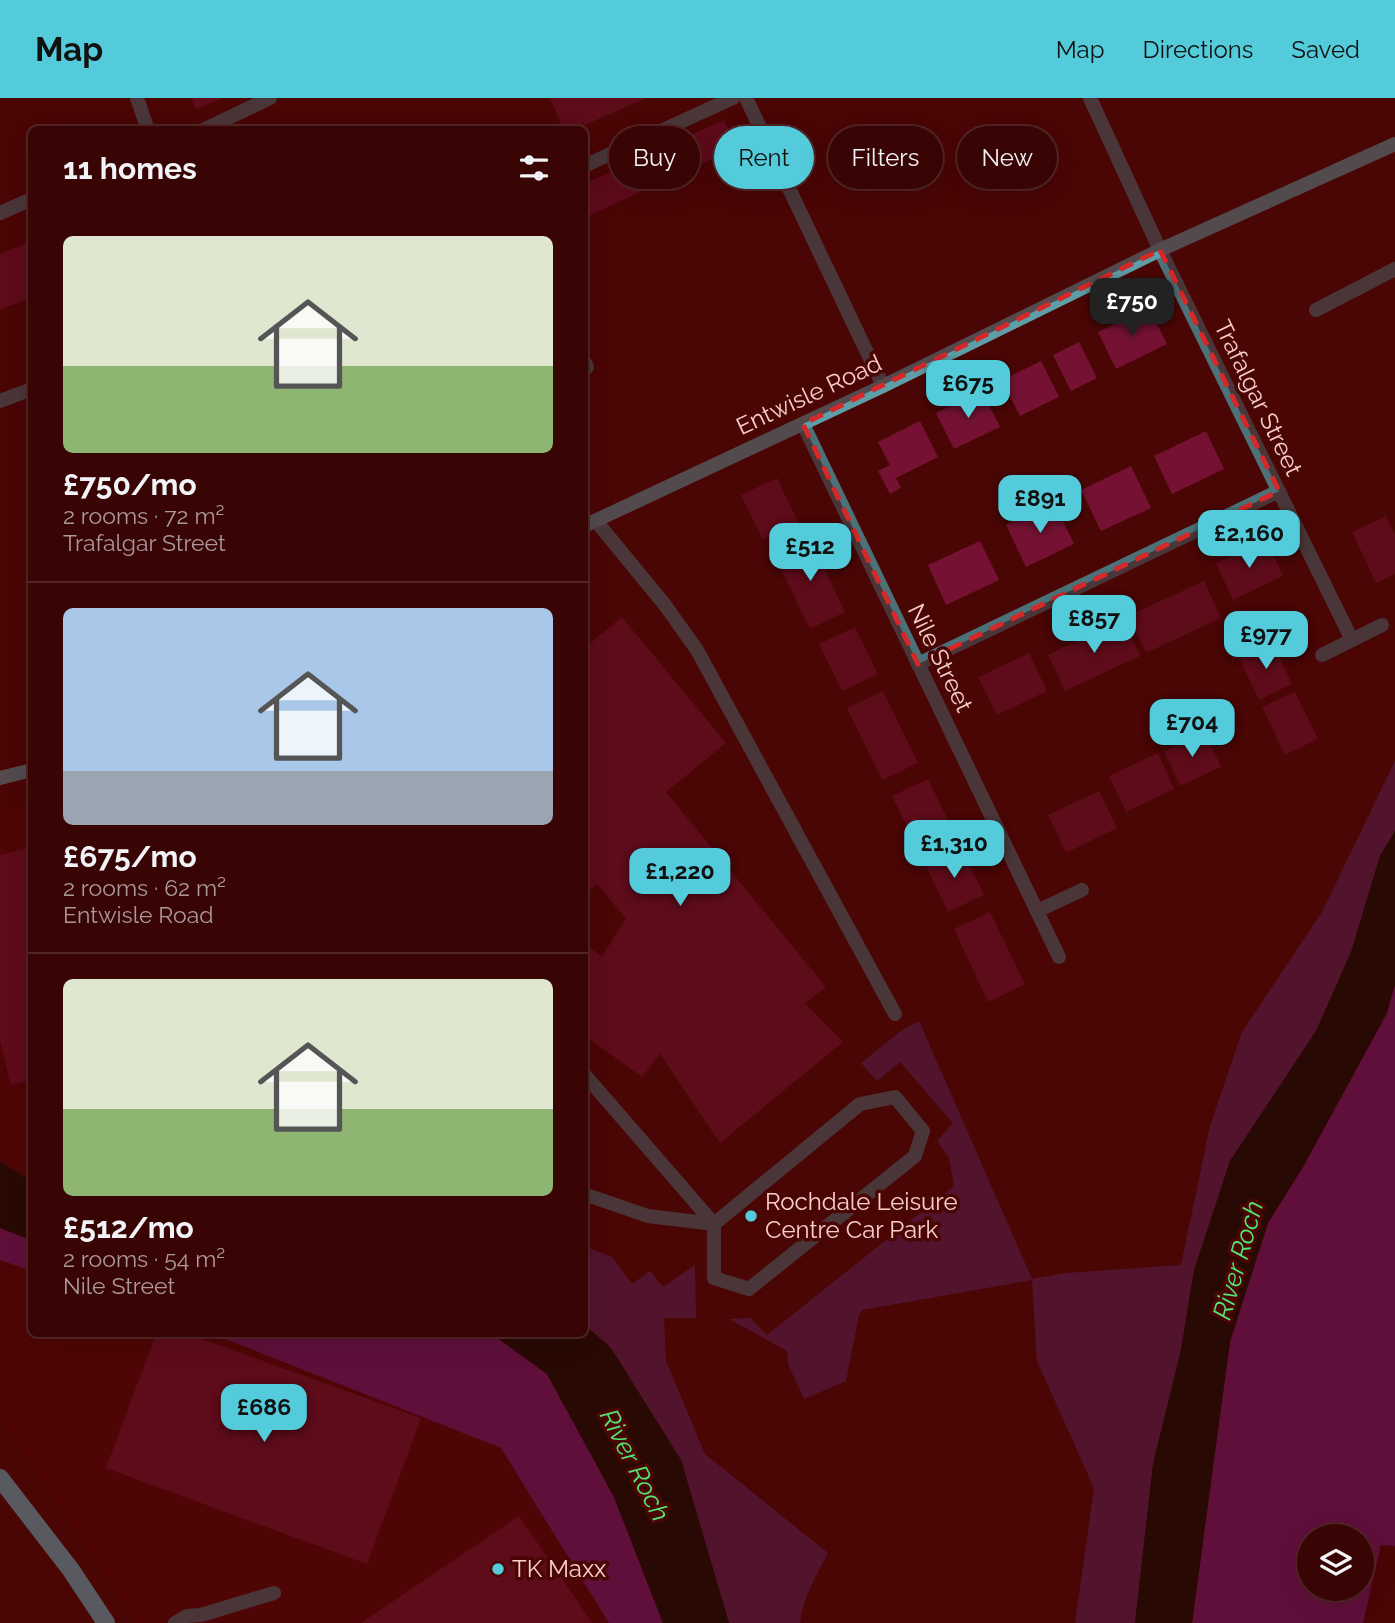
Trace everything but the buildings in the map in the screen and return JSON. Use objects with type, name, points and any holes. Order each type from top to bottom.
[{"type":"main road","name":"Entwisle Road","points":[[590,523],[883,386],[1160,250],[1395,144]]},
{"type":"main road","points":[[0,778],[28,771]]},
{"type":"main road","points":[[0,1479],[71,1570],[106,1623]]},
{"type":"street","points":[[137,98],[147,126]]},
{"type":"street","points":[[212,126],[271,98]]},
{"type":"street","points":[[588,164],[702,104],[733,98]]},
{"type":"street","points":[[746,98],[883,386]]},
{"type":"street","name":"Trafalgar Street","points":[[1090,98],[1160,250],[1352,640]]},
{"type":"street","points":[[0,214],[28,201]]},
{"type":"street","points":[[1316,310],[1395,269]]},
{"type":"street","points":[[0,401],[28,390]]},
{"type":"street","name":"Nile Street","points":[[803,424],[1059,957]]},
{"type":"street","points":[[918,664],[1279,491]]},
{"type":"street","points":[[590,523],[665,605],[697,650],[895,1014]]},
{"type":"street","points":[[1322,655],[1382,625]]},
{"type":"street","points":[[1037,911],[1082,890]]},
{"type":"street","points":[[588,1079],[714,1224],[714,1278],[748,1289],[915,1157],[923,1131],[895,1097],[860,1104],[714,1224],[648,1216],[588,1195]]},
{"type":"street","points":[[175,1623],[187,1616],[201,1615],[274,1593]]},
{"type":"highlighted area","points":[[1160,250],[1279,491],[918,664],[803,424]]},
{"type":"shaded area","points":[[1395,761],[1395,831],[1380,856],[1351,952],[1316,1031],[1230,1161],[1194,1270],[1181,1350],[1153,1464],[1135,1623],[1075,1623],[1094,1488],[1037,1361],[1032,1280],[862,1310],[846,1381],[804,1399],[788,1364],[787,1351],[729,1319],[750,1318],[767,1335],[954,1186],[949,1158],[937,1141],[953,1123],[900,1062],[877,1081],[861,1063],[901,1031],[919,1021],[1032,1279],[1066,1273],[1181,1265],[1210,1126],[1242,1032],[1322,912]]},
{"type":"shaded area","points":[[28,803],[28,1179],[0,1161],[0,811]]},
{"type":"shaded area","points":[[1395,984],[1395,1546],[1381,1545],[1374,1575],[1374,1524],[1297,1524],[1297,1601],[1368,1601],[1363,1623],[1192,1623],[1230,1342],[1268,1223],[1303,1167],[1387,1013]]},
{"type":"shaded area","points":[[0,1228],[28,1239],[28,1270],[0,1260]]},
{"type":"shaded area","points":[[588,1248],[612,1257],[632,1284],[650,1271],[663,1287],[695,1265],[696,1318],[664,1318],[666,1361],[705,1454],[828,1553],[807,1595],[800,1623],[729,1623],[681,1460],[611,1348],[588,1328]]},
{"type":"shaded area","points":[[0,1260],[28,1270],[28,1337],[221,1337],[501,1448],[609,1623],[136,1623],[0,1416]]},
{"type":"shaded area","points":[[221,1337],[496,1337],[547,1374],[614,1497],[663,1623],[609,1623],[501,1448]]},
{"type":"water","name":"River Roch","points":[[1395,831],[1395,984],[1387,1013],[1303,1167],[1268,1223],[1230,1341],[1192,1623],[1135,1623],[1153,1464],[1181,1350],[1194,1270],[1230,1161],[1316,1031],[1351,952],[1380,856]]},
{"type":"water","points":[[0,1161],[28,1179],[28,1239],[0,1228]]},
{"type":"water","name":"River Roch","points":[[588,1328],[611,1348],[681,1460],[729,1623],[663,1623],[614,1497],[547,1374],[496,1337],[588,1337]]},
{"type":"place","name":"Rochdale Leisure Centre Car Park","points":[[751,1216]]},
{"type":"place","name":"TK Maxx","points":[[498,1569]]}]
